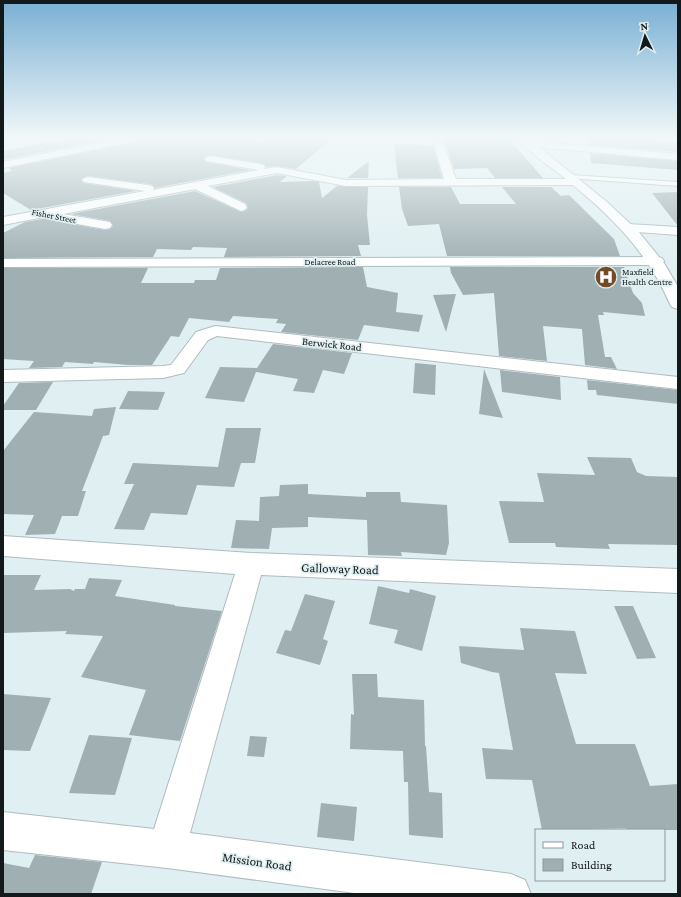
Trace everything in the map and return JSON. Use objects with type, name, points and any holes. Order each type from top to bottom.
[{"type":"street","points":[[95,181],[168,190]]},
{"type":"street","points":[[3,221],[219,181]]},
{"type":"street","points":[[332,181],[346,183],[497,181]]},
{"type":"street","points":[[575,181],[628,228],[656,261],[671,285],[678,304]]},
{"type":"street","points":[[197,185],[241,207]]},
{"type":"street","name":"Fisher Street","points":[[10,207],[105,225]]},
{"type":"street","points":[[628,228],[678,231]]},
{"type":"street","name":"Delacree Road","points":[[3,263],[656,261]]},
{"type":"street","name":"Berwick Road","points":[[3,376],[163,372],[178,369],[202,336],[215,331],[678,383]]},
{"type":"street","name":"Galloway Road","points":[[3,546],[250,564],[678,580]]},
{"type":"street","points":[[167,849],[250,564]]},
{"type":"street","name":"Mission Road","points":[[3,831],[167,849],[511,894]]},
{"type":"lane","points":[[612,181],[678,184]]},
{"type":"building","points":[[3,181],[82,181],[83,183],[136,191],[31,210],[3,193]]},
{"type":"building","points":[[124,181],[193,181],[155,188],[153,185]]},
{"type":"building","points":[[246,181],[312,181],[319,182],[322,198],[337,186],[368,187],[367,215],[370,245],[358,245],[361,256],[224,257],[227,248],[193,247],[191,250],[157,249],[153,257],[3,258],[3,233],[25,222],[48,218],[55,221],[105,230],[110,229],[113,226],[110,221],[71,214],[195,191],[241,212],[248,208],[246,203],[213,187]]},
{"type":"building","points":[[399,187],[451,187],[460,204],[516,204],[502,187],[551,187],[561,196],[569,195],[614,239],[620,256],[447,256],[439,224],[408,226],[402,209]]},
{"type":"building","points":[[678,192],[678,226],[652,193]]},
{"type":"building","points":[[363,267],[367,287],[398,293],[396,312],[423,315],[419,332],[364,325],[358,340],[281,332],[286,324],[276,323],[278,319],[233,316],[229,322],[189,318],[179,337],[171,336],[152,365],[65,362],[62,367],[29,368],[34,361],[3,359],[3,268],[148,268],[141,283],[194,283],[195,280],[216,280],[220,268]]},
{"type":"building","points":[[450,267],[624,267],[633,293],[642,303],[645,316],[603,312],[604,315],[598,315],[605,357],[611,357],[617,369],[585,365],[582,329],[543,326],[547,361],[499,356],[494,293],[463,295],[451,273]]},
{"type":"building","points":[[456,294],[446,332],[433,295]]},
{"type":"building","points":[[273,344],[352,353],[344,374],[323,370],[314,393],[293,391],[298,379],[256,372],[244,402],[205,398],[220,367],[257,368]]},
{"type":"building","points":[[415,363],[436,365],[435,395],[413,393]]},
{"type":"building","points":[[484,369],[503,418],[479,414]]},
{"type":"building","points":[[500,370],[560,377],[561,400],[502,392]]},
{"type":"building","points":[[587,380],[678,390],[678,404],[597,395],[596,390],[588,390]]},
{"type":"building","points":[[53,382],[36,410],[3,410],[3,406],[19,383]]},
{"type":"building","points":[[128,391],[165,392],[158,410],[119,409]]},
{"type":"building","points":[[116,407],[109,435],[103,436],[82,491],[86,491],[78,516],[62,516],[55,534],[25,535],[34,515],[3,514],[3,451],[34,412],[92,416],[94,409]]},
{"type":"building","points":[[226,428],[261,428],[255,463],[241,463],[234,487],[197,485],[187,515],[151,513],[144,530],[114,529],[134,484],[124,484],[133,463],[218,467]]},
{"type":"building","points":[[587,457],[631,458],[637,472],[646,476],[678,477],[678,545],[608,544],[610,549],[556,547],[555,543],[509,543],[499,501],[544,502],[537,473],[595,475]]},
{"type":"building","points":[[308,484],[308,494],[366,497],[366,492],[400,492],[401,502],[447,505],[449,543],[446,555],[401,552],[402,556],[368,555],[367,520],[308,517],[308,527],[272,528],[269,549],[231,548],[236,520],[259,521],[260,497],[279,496],[280,485]]},
{"type":"building","points":[[3,575],[41,575],[34,590],[70,589],[74,591],[75,589],[85,589],[89,578],[122,580],[115,596],[175,606],[222,611],[180,741],[129,735],[146,690],[81,677],[103,636],[65,634],[67,631],[3,633]]},
{"type":"building","points":[[378,586],[409,593],[410,589],[436,596],[422,651],[394,643],[398,630],[369,624]]},
{"type":"building","points":[[305,594],[335,601],[323,639],[328,641],[320,665],[276,653],[285,630],[291,631]]},
{"type":"building","points":[[614,606],[633,606],[656,658],[637,659]]},
{"type":"building","points":[[520,628],[575,631],[587,674],[555,673],[576,744],[635,744],[650,786],[678,784],[678,830],[626,828],[542,829],[532,780],[486,779],[482,748],[513,750],[499,673],[461,663],[459,646],[524,650]]},
{"type":"building","points":[[352,674],[377,674],[378,697],[424,700],[425,746],[429,792],[442,793],[443,838],[409,835],[408,782],[404,782],[403,751],[350,749],[351,714],[354,715]]},
{"type":"building","points":[[3,694],[51,698],[30,751],[3,750]]},
{"type":"building","points":[[89,735],[132,738],[115,795],[69,793]]},
{"type":"building","points":[[250,736],[267,737],[264,757],[247,756]]},
{"type":"building","points":[[321,803],[357,807],[354,841],[317,837]]},
{"type":"building","points":[[35,855],[102,862],[91,894],[3,894],[3,863],[29,868]]},
{"type":"place","name":"Maxfield Health Centre","points":[[606,277]]}]
